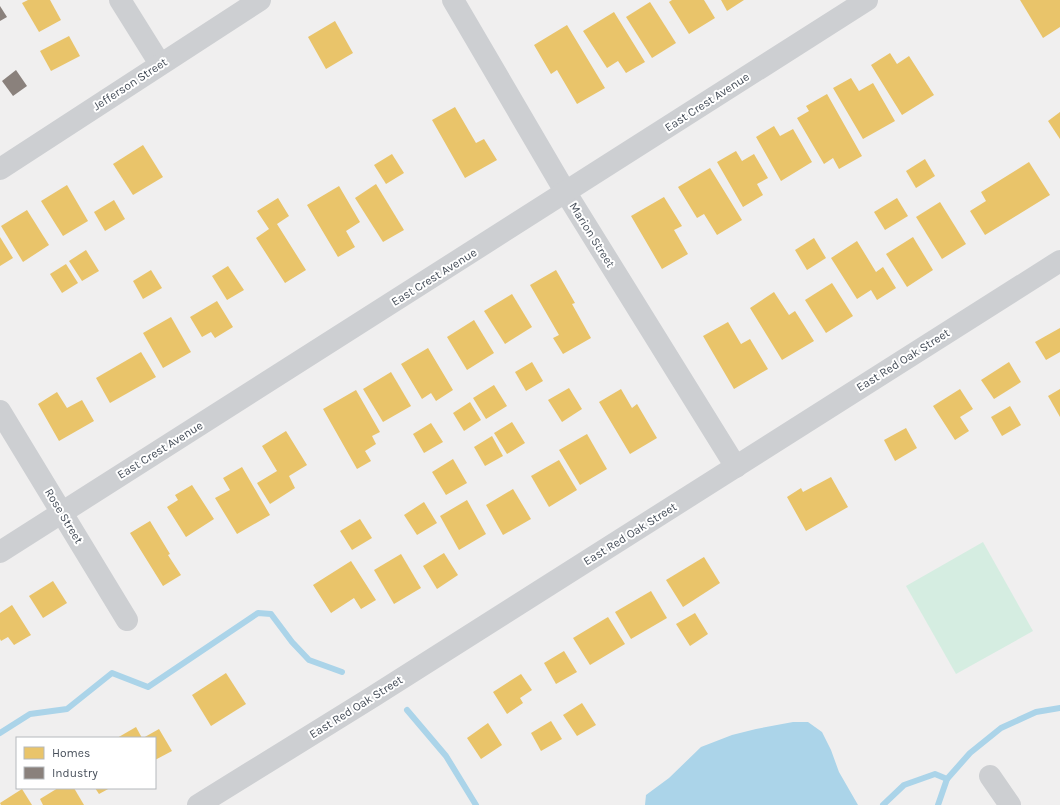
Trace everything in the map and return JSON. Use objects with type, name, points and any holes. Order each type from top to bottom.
[{"type":"street","points":[[120,0],[160,64]]},
{"type":"street","name":"Jefferson Street","points":[[0,169],[260,0]]},
{"type":"street","name":"Marion Street","points":[[453,0],[566,193],[736,467]]},
{"type":"street","name":"East Crest Avenue","points":[[0,552],[867,0]]},
{"type":"street","name":"East Red Oak Street","points":[[198,805],[374,696],[1060,261]]},
{"type":"street","name":"Rose Street","points":[[0,411],[127,620]]},
{"type":"street","points":[[990,776],[1010,805]]},
{"type":"green space","points":[[983,542],[1033,631],[956,674],[906,586]]},
{"type":"water","points":[[793,722],[808,722],[822,732],[831,750],[839,772],[858,805],[645,805],[646,795],[669,778],[701,747],[732,735]]},
{"type":"building: Homes","points":[[28,0],[50,0],[61,20],[39,32],[22,3]]},
{"type":"building: Homes","points":[[672,0],[704,0],[715,18],[689,34],[669,2]]},
{"type":"building: Homes","points":[[721,0],[744,0],[727,11]]},
{"type":"building: Homes","points":[[1020,0],[1060,0],[1060,27],[1043,38]]},
{"type":"building: Homes","points":[[650,2],[676,43],[652,58],[626,17]]},
{"type":"building: Homes","points":[[614,12],[645,62],[626,73],[618,61],[607,68],[583,31]]},
{"type":"building: Homes","points":[[335,21],[353,53],[326,69],[308,37]]},
{"type":"building: Homes","points":[[567,25],[605,88],[577,104],[557,70],[551,74],[534,45]]},
{"type":"building: Homes","points":[[69,36],[80,56],[51,71],[40,51]]},
{"type":"building: Homes","points":[[890,53],[897,64],[909,56],[934,95],[902,115],[871,65]]},
{"type":"building: Homes","points":[[851,78],[859,91],[873,83],[895,121],[863,139],[833,88]]},
{"type":"building: Homes","points":[[827,94],[862,156],[839,169],[833,158],[824,164],[797,118],[809,111],[806,106]]},
{"type":"building: Homes","points":[[455,107],[476,143],[484,139],[497,160],[465,178],[432,120]]},
{"type":"building: Homes","points":[[1060,112],[1060,139],[1048,121]]},
{"type":"building: Homes","points":[[774,126],[780,136],[793,129],[812,162],[781,181],[756,137]]},
{"type":"building: Homes","points":[[143,145],[163,177],[133,195],[113,164]]},
{"type":"building: Homes","points":[[736,151],[742,161],[754,154],[768,178],[757,184],[763,195],[743,207],[717,162]]},
{"type":"building: Homes","points":[[392,154],[404,173],[386,184],[374,165]]},
{"type":"building: Homes","points":[[925,159],[935,176],[916,188],[906,171]]},
{"type":"building: Homes","points":[[1029,162],[1050,195],[985,235],[970,211],[986,201],[981,192]]},
{"type":"building: Homes","points":[[710,168],[742,220],[717,235],[704,214],[697,218],[678,187]]},
{"type":"building: Homes","points":[[376,184],[404,230],[383,242],[355,198]]},
{"type":"building: Homes","points":[[67,185],[88,221],[63,236],[41,201]]},
{"type":"building: Homes","points":[[339,186],[360,222],[346,231],[355,247],[338,257],[307,205]]},
{"type":"building: Homes","points":[[664,197],[682,226],[674,230],[688,254],[662,269],[631,216]]},
{"type":"building: Homes","points":[[278,198],[289,216],[277,224],[306,270],[285,283],[256,238],[269,229],[257,211]]},
{"type":"building: Homes","points":[[897,198],[908,216],[885,230],[874,212]]},
{"type":"building: Homes","points":[[114,200],[125,219],[105,231],[94,212]]},
{"type":"building: Homes","points":[[940,202],[966,244],[942,259],[916,217]]},
{"type":"building: Homes","points":[[27,210],[49,245],[23,262],[1,226]]},
{"type":"building: Homes","points":[[0,237],[13,258],[0,266]]},
{"type":"building: Homes","points":[[913,237],[933,270],[907,287],[886,254]]},
{"type":"building: Homes","points":[[814,238],[826,258],[807,270],[795,250]]},
{"type":"building: Homes","points":[[857,241],[876,272],[883,267],[896,288],[877,300],[871,290],[857,299],[831,258]]},
{"type":"building: Homes","points":[[86,250],[99,271],[82,281],[69,261]]},
{"type":"building: Homes","points":[[66,264],[78,283],[62,293],[50,274]]},
{"type":"building: Homes","points":[[228,266],[244,290],[227,300],[212,276]]},
{"type":"building: Homes","points":[[151,270],[162,288],[143,299],[133,281]]},
{"type":"building: Homes","points":[[556,270],[575,303],[572,304],[591,338],[563,354],[553,338],[559,335],[530,285]]},
{"type":"building: Homes","points":[[832,283],[853,316],[826,333],[805,300]]},
{"type":"building: Homes","points":[[774,292],[789,315],[795,311],[814,341],[782,360],[750,308]]},
{"type":"building: Homes","points":[[512,294],[532,327],[505,344],[484,311]]},
{"type":"building: Homes","points":[[217,301],[233,327],[215,338],[211,332],[202,337],[190,317]]},
{"type":"building: Homes","points":[[171,317],[191,352],[163,368],[143,333]]},
{"type":"building: Homes","points":[[474,320],[494,353],[467,370],[447,337]]},
{"type":"building: Homes","points":[[728,322],[741,344],[750,339],[768,369],[734,389],[703,336]]},
{"type":"building: Homes","points":[[1060,328],[1060,352],[1046,360],[1035,342]]},
{"type":"building: Homes","points":[[428,348],[453,390],[436,401],[431,393],[422,399],[401,364]]},
{"type":"building: Homes","points":[[141,352],[156,377],[110,403],[96,378]]},
{"type":"building: Homes","points":[[532,362],[543,381],[526,391],[515,372]]},
{"type":"building: Homes","points":[[1009,362],[1021,382],[994,399],[981,380]]},
{"type":"building: Homes","points":[[391,372],[411,406],[383,422],[363,389]]},
{"type":"building: Homes","points":[[494,385],[507,406],[486,419],[473,398]]},
{"type":"building: Homes","points":[[569,388],[582,409],[562,422],[548,400]]},
{"type":"building: Homes","points":[[621,389],[632,408],[637,404],[657,438],[630,454],[599,402]]},
{"type":"building: Homes","points":[[960,389],[973,409],[960,417],[969,431],[955,440],[933,406]]},
{"type":"building: Homes","points":[[1060,389],[1060,417],[1048,396]]},
{"type":"building: Homes","points":[[356,390],[380,432],[372,436],[376,444],[365,451],[371,461],[357,469],[323,409]]},
{"type":"building: Homes","points":[[57,392],[67,408],[82,400],[94,421],[59,441],[38,404]]},
{"type":"building: Homes","points":[[470,402],[481,420],[464,431],[453,413]]},
{"type":"building: Homes","points":[[1010,406],[1021,425],[1002,436],[991,417]]},
{"type":"building: Homes","points":[[512,422],[525,443],[507,454],[494,433]]},
{"type":"building: Homes","points":[[431,423],[443,442],[424,453],[413,434]]},
{"type":"building: Homes","points":[[906,428],[917,448],[895,461],[884,440]]},
{"type":"building: Homes","points":[[286,431],[307,465],[289,476],[295,488],[270,504],[257,483],[277,471],[262,446]]},
{"type":"building: Homes","points":[[587,434],[607,469],[580,485],[559,450]]},
{"type":"building: Homes","points":[[492,436],[503,456],[485,466],[474,447]]},
{"type":"building: Homes","points":[[453,459],[467,483],[446,495],[432,472]]},
{"type":"building: Homes","points":[[559,460],[577,490],[549,507],[531,476]]},
{"type":"building: Homes","points":[[242,467],[270,515],[237,534],[215,498],[230,490],[223,478]]},
{"type":"building: Homes","points":[[831,477],[848,507],[806,531],[787,497],[801,488],[803,492]]},
{"type":"building: Homes","points":[[192,485],[214,519],[186,537],[167,507],[178,500],[175,495]]},
{"type":"building: Homes","points":[[513,489],[531,519],[503,535],[486,505]]},
{"type":"building: Homes","points":[[467,500],[486,534],[459,550],[440,516]]},
{"type":"building: Homes","points":[[424,502],[437,523],[417,535],[404,515]]},
{"type":"building: Homes","points":[[360,519],[372,538],[352,550],[340,531]]},
{"type":"building: Homes","points":[[150,521],[170,554],[168,555],[181,575],[163,586],[130,533]]},
{"type":"building: Homes","points":[[444,553],[458,575],[437,589],[423,566]]},
{"type":"building: Homes","points":[[401,554],[421,588],[394,604],[374,570]]},
{"type":"building: Homes","points":[[704,557],[720,583],[683,607],[666,580]]},
{"type":"building: Homes","points":[[351,561],[376,600],[361,609],[354,598],[331,613],[313,585]]},
{"type":"building: Homes","points":[[53,581],[67,603],[43,618],[29,596]]},
{"type":"building: Homes","points":[[651,591],[667,618],[631,639],[615,612]]},
{"type":"building: Homes","points":[[12,605],[31,635],[14,645],[8,637],[1,641],[0,639],[0,613]]},
{"type":"building: Homes","points":[[695,613],[708,634],[690,646],[676,624]]},
{"type":"building: Homes","points":[[608,617],[625,644],[590,665],[573,638]]},
{"type":"building: Homes","points":[[564,651],[577,672],[556,684],[544,663]]},
{"type":"building: Homes","points":[[226,673],[246,704],[211,726],[192,695]]},
{"type":"building: Homes","points":[[521,674],[532,690],[520,698],[523,703],[507,714],[493,692]]},
{"type":"building: Homes","points":[[582,703],[596,725],[577,736],[563,715]]},
{"type":"building: Homes","points":[[551,721],[562,739],[541,751],[531,733]]},
{"type":"building: Homes","points":[[488,723],[502,745],[481,759],[467,738]]},
{"type":"building: Homes","points":[[136,727],[141,737],[119,737]]},
{"type":"building: Homes","points":[[159,729],[172,751],[156,759],[156,737],[145,737]]},
{"type":"building: Homes","points":[[22,789],[32,805],[1,805],[0,803]]},
{"type":"building: Homes","points":[[56,789],[75,789],[84,805],[43,805],[40,799]]},
{"type":"building: Homes","points":[[96,789],[108,789],[99,794]]},
{"type":"building: Industry","points":[[0,6],[7,17],[0,21]]},
{"type":"building: Industry","points":[[16,70],[27,86],[13,96],[2,81]]},
{"type":"waterway","points":[[0,733],[30,714],[67,709],[112,673],[148,687],[258,613],[271,614],[292,642],[309,660],[342,672]]},
{"type":"waterway","points":[[883,805],[904,785],[935,774],[947,779],[970,753],[1001,728],[1036,712],[1060,708]]},
{"type":"waterway","points":[[407,710],[446,756],[476,805]]},
{"type":"waterway","points":[[938,805],[947,779]]}]
